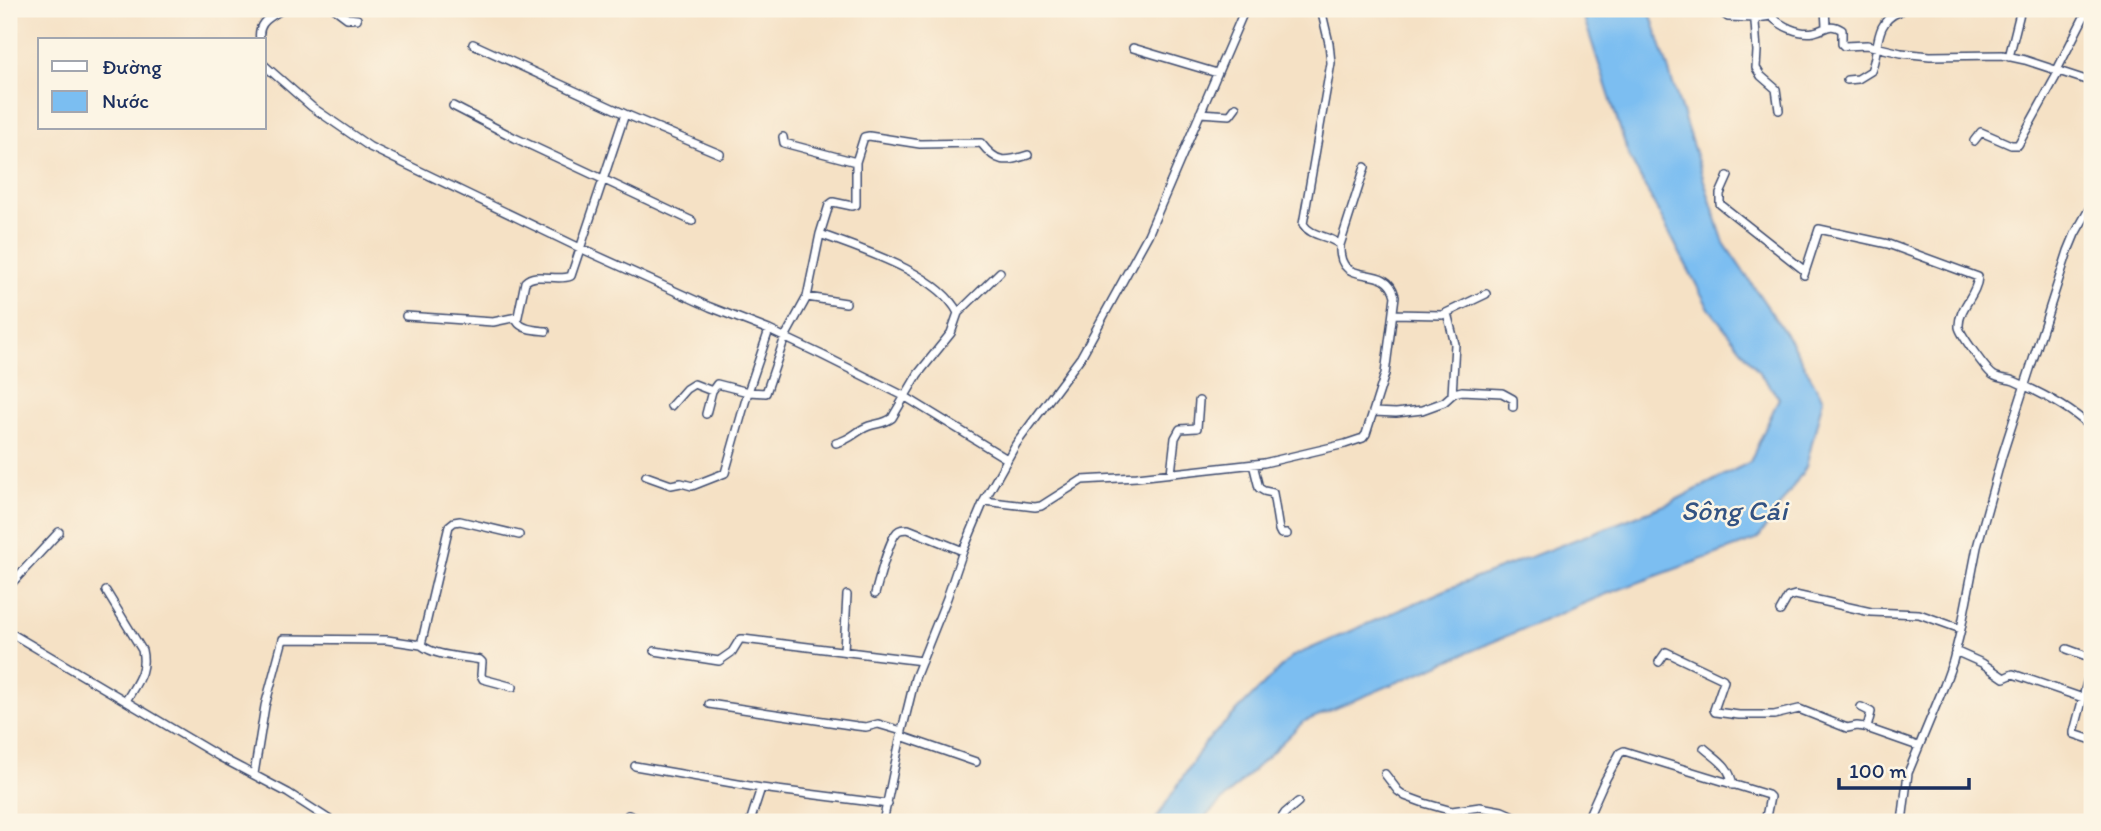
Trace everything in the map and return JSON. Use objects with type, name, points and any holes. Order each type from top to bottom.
[{"type":"street","points":[[260,38],[261,23],[283,9]]},
{"type":"street","points":[[335,9],[347,18],[357,19]]},
{"type":"street","points":[[883,822],[915,678],[984,500],[1007,459],[1081,358],[1148,235],[1245,9]]},
{"type":"street","points":[[1321,9],[1331,63],[1303,224],[1312,233],[1335,240],[1339,244]]},
{"type":"street","points":[[1724,9],[1724,14],[1728,17],[1771,16],[1784,26],[1803,32],[1817,31],[1826,26],[1840,28],[1844,46],[1867,45],[1914,55],[2009,57],[2092,82]]},
{"type":"street","points":[[1825,9],[1826,26]]},
{"type":"street","points":[[2009,57],[2021,9]]},
{"type":"street","points":[[1974,141],[1981,132],[2011,145],[2018,145],[2088,9]]},
{"type":"street","points":[[1847,80],[1858,79],[1871,72],[1885,20],[1889,15],[1899,12]]},
{"type":"street","points":[[1755,18],[1756,68],[1776,89],[1779,110]]},
{"type":"street","points":[[473,44],[625,114],[720,154]]},
{"type":"street","points":[[1133,48],[1217,73]]},
{"type":"street","points":[[266,67],[312,107],[370,146],[580,248],[709,307],[785,337],[904,396],[1007,459]]},
{"type":"street","points":[[453,106],[692,222]]},
{"type":"street","points":[[1200,113],[1230,116],[1236,107]]},
{"type":"street","points":[[546,331],[520,326],[517,317],[525,282],[532,277],[569,278],[625,114]]},
{"type":"street","points":[[783,137],[783,143],[856,162]]},
{"type":"street","points":[[706,414],[715,385],[766,393],[785,337],[807,297],[820,234],[831,203],[856,205],[856,162],[864,137],[920,144],[981,143],[990,155],[1003,160],[1028,155]]},
{"type":"street","points":[[984,500],[1035,508],[1082,480],[1264,463],[1363,438],[1385,373],[1395,296],[1393,289],[1378,277],[1346,269],[1341,263],[1339,244],[1365,167]]},
{"type":"street","points":[[1728,176],[1720,194],[1720,204],[1805,273],[1819,229],[1888,244],[1978,278],[1976,289],[1960,320],[1960,330],[1990,374],[2025,386],[2074,413],[2088,425]]},
{"type":"street","points":[[1902,822],[1908,773],[1944,686],[1955,651],[1977,547],[2002,457],[2068,251],[2092,204]]},
{"type":"street","points":[[820,234],[883,258],[924,280],[940,290],[958,313]]},
{"type":"street","points":[[836,443],[848,440],[868,426],[888,421],[918,374],[951,333],[958,313],[1000,272]]},
{"type":"street","points":[[1393,314],[1436,316],[1486,293]]},
{"type":"street","points":[[807,297],[846,303]]},
{"type":"street","points":[[1447,313],[1455,344],[1452,395]]},
{"type":"street","points":[[405,316],[494,322],[517,317]]},
{"type":"street","points":[[646,476],[671,485],[692,486],[725,473],[748,391],[769,330]]},
{"type":"street","points":[[671,406],[694,384],[712,391]]},
{"type":"street","points":[[1373,412],[1422,410],[1437,406],[1462,391],[1502,393],[1513,400],[1513,407]]},
{"type":"street","points":[[1171,473],[1175,438],[1180,429],[1197,428],[1199,401]]},
{"type":"street","points":[[1253,464],[1259,488],[1273,493],[1279,530],[1281,534],[1287,534]]},
{"type":"street","points":[[421,645],[449,526],[460,521],[519,535]]},
{"type":"street","points":[[875,594],[890,546],[901,529],[908,529],[963,551]]},
{"type":"street","points":[[9,586],[59,532]]},
{"type":"street","points":[[106,591],[142,650],[144,661],[144,669],[126,701]]},
{"type":"street","points":[[844,651],[847,595]]},
{"type":"street","points":[[1780,611],[1788,597],[1795,595],[1871,612],[1919,614],[1961,629]]},
{"type":"street","points":[[9,632],[220,757],[288,793],[333,822]]},
{"type":"street","points":[[254,774],[265,706],[283,639],[387,640],[421,645],[425,649],[482,660],[482,678],[513,687]]},
{"type":"street","points":[[655,651],[719,661],[728,656],[740,639],[743,639],[922,661]]},
{"type":"street","points":[[2067,649],[2092,660],[2074,734],[2092,740]]},
{"type":"street","points":[[1955,651],[1982,663],[2004,678],[2013,674],[2083,698]]},
{"type":"street","points":[[1659,662],[1666,652],[1723,679],[1714,710],[1719,713],[1774,715],[1798,709],[1847,729],[1857,726],[1867,728],[1918,746]]},
{"type":"street","points":[[709,704],[857,726],[878,724],[976,762]]},
{"type":"street","points":[[1861,708],[1871,712],[1867,728]]},
{"type":"street","points":[[1704,748],[1727,768],[1733,785]]},
{"type":"street","points":[[1586,822],[1603,784],[1620,753],[1624,751],[1769,796],[1765,822]]},
{"type":"street","points":[[635,766],[761,788],[888,804]]},
{"type":"street","points":[[1385,774],[1405,796],[1452,811],[1480,807],[1502,811],[1527,822]]},
{"type":"street","points":[[750,822],[761,788]]},
{"type":"street","points":[[1279,822],[1298,802]]},
{"type":"street","points":[[1451,822],[1452,811]]},
{"type":"street","points":[[628,815],[646,822]]},
{"type":"water","name":"Sông Cái","points":[[1581,9],[1649,9],[1724,243],[1790,340],[1823,399],[1806,467],[1758,539],[1604,595],[1303,722],[1200,822],[1154,822],[1205,743],[1291,657],[1450,588],[1670,503],[1750,462],[1779,398],[1708,307],[1629,156]]}]
